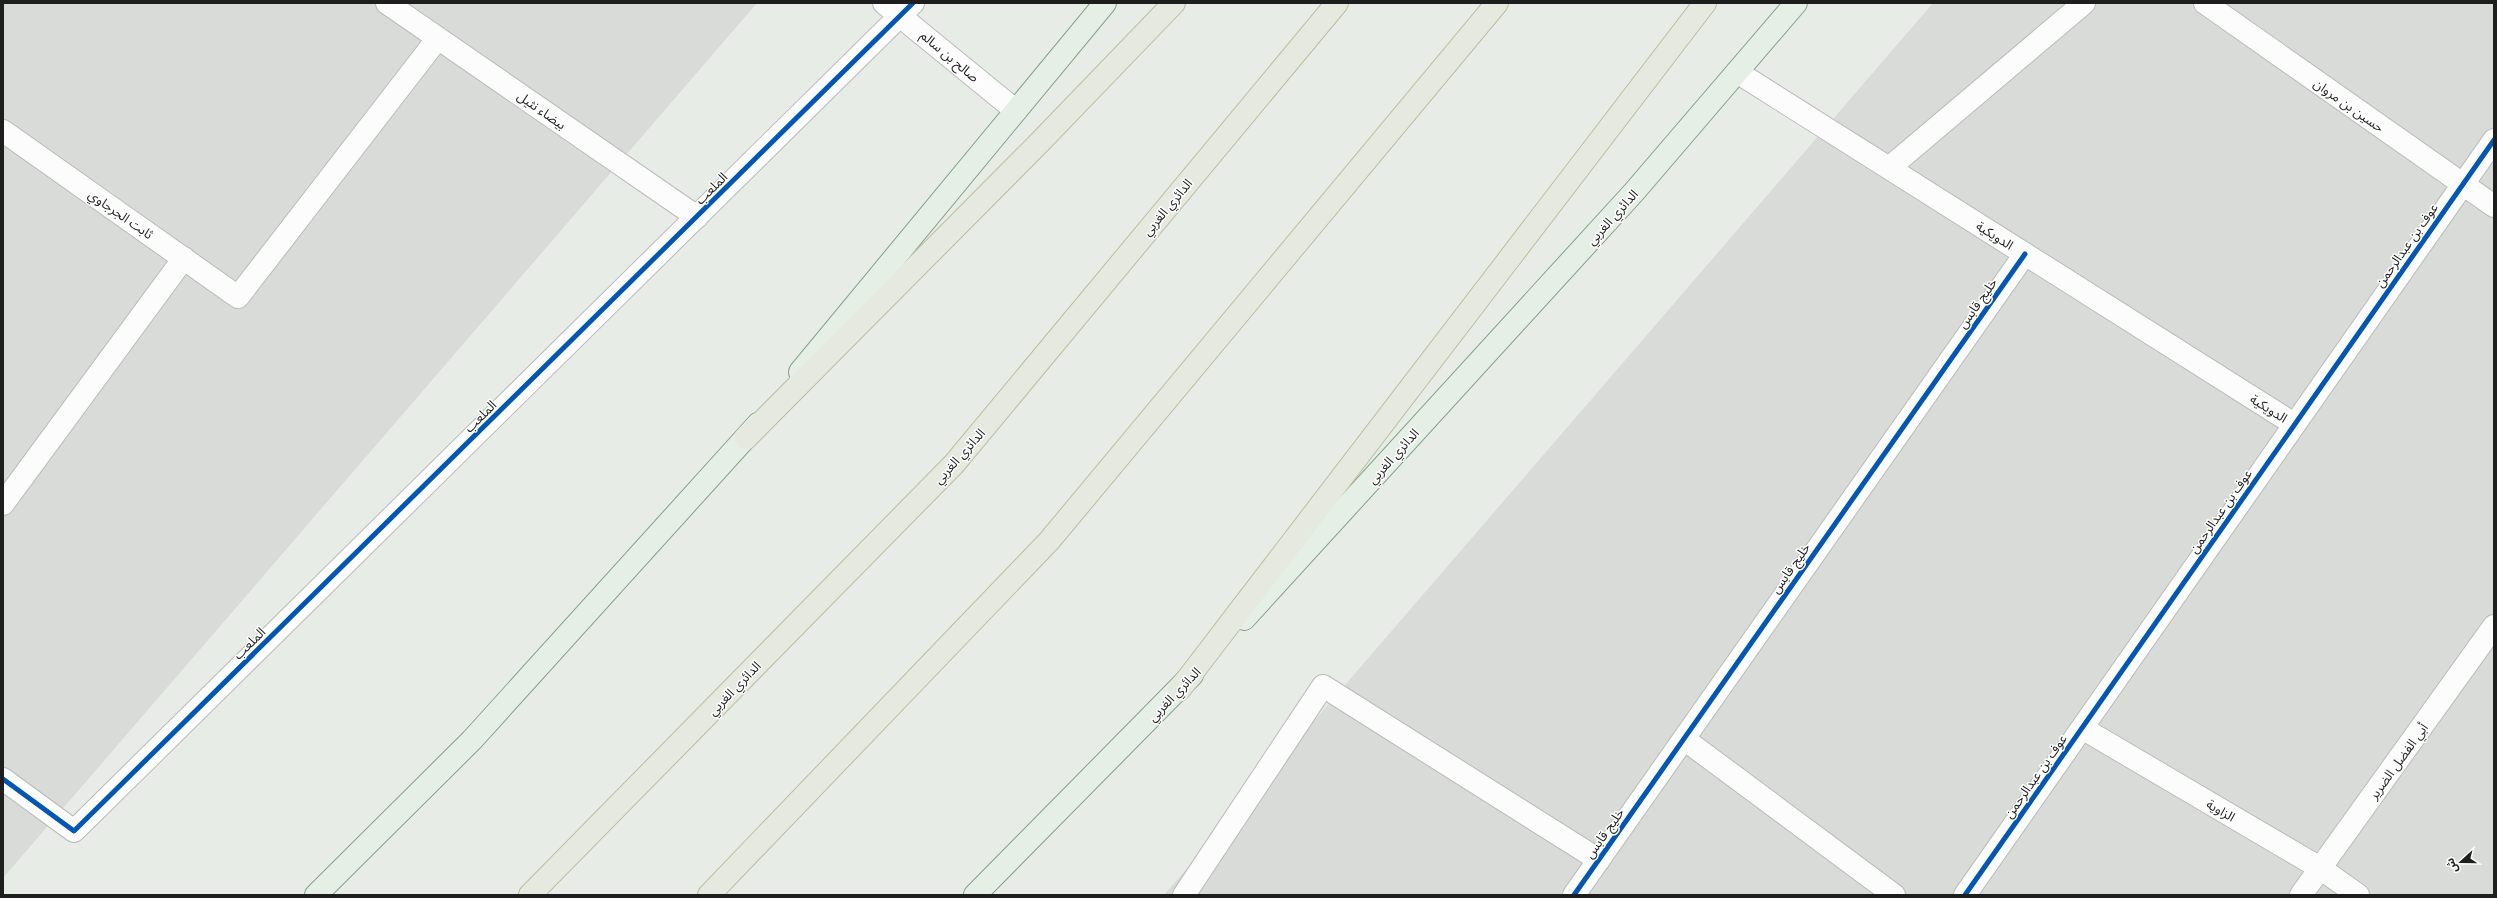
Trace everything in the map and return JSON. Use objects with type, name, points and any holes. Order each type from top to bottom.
[{"type":"highway","points":[[746,438],[1040,142],[1174,3]]},
{"type":"highway","name":"الدائري الغربي","points":[[530,895],[954,464],[1337,3]]},
{"type":"highway","points":[[710,895],[1049,541],[1497,3]]},
{"type":"highway","points":[[1179,690],[1705,3]]},
{"type":"main road","points":[[316,895],[472,740],[746,438],[1015,110],[1105,3]]},
{"type":"main road","name":"الدائري الغربي","points":[[976,895],[1179,690],[1629,198],[1796,3]]},
{"type":"street","name":"بيضاء نثيل","points":[[388,3],[697,217]]},
{"type":"street","name":"صالح بن سالم","points":[[884,3],[908,10],[1015,110]]},
{"type":"street","points":[[1889,168],[2084,3]]},
{"type":"street","name":"حسين بن مروان","points":[[2205,3],[2494,206]]},
{"type":"street","name":"الملعب","points":[[3,779],[74,831],[908,10]]},
{"type":"street","name":"ثابت الجرجاوي","points":[[3,131],[238,297],[438,38]]},
{"type":"street","name":"الدويكية","points":[[1737,72],[2294,424]]},
{"type":"street","name":"عوف بن عبدالرحمن","points":[[1965,895],[2494,140]]},
{"type":"street","name":"خليج قابس","points":[[1574,895],[2025,254]]},
{"type":"street","points":[[3,504],[184,258]]},
{"type":"street","name":"أبي الفضل الضرير","points":[[2301,895],[2494,626]]},
{"type":"street","points":[[1184,895],[1322,686],[1599,860]]},
{"type":"street","name":"الزاوية","points":[[2082,728],[2320,868],[2358,895]]},
{"type":"street","points":[[1684,739],[1894,895]]},
{"type":"shaded area","points":[[3,3],[757,3],[3,878]]},
{"type":"shaded area","points":[[1933,3],[2494,3],[2494,895],[1164,895]]},
{"type":"shaded area","points":[[2494,722],[2494,895],[2438,895],[2393,863]]},
{"type":"cycle path","points":[[3,779],[74,831],[913,3]]},
{"type":"cycle path","points":[[1965,895],[2494,140]]},
{"type":"cycle path","points":[[1574,895],[2025,254]]}]
